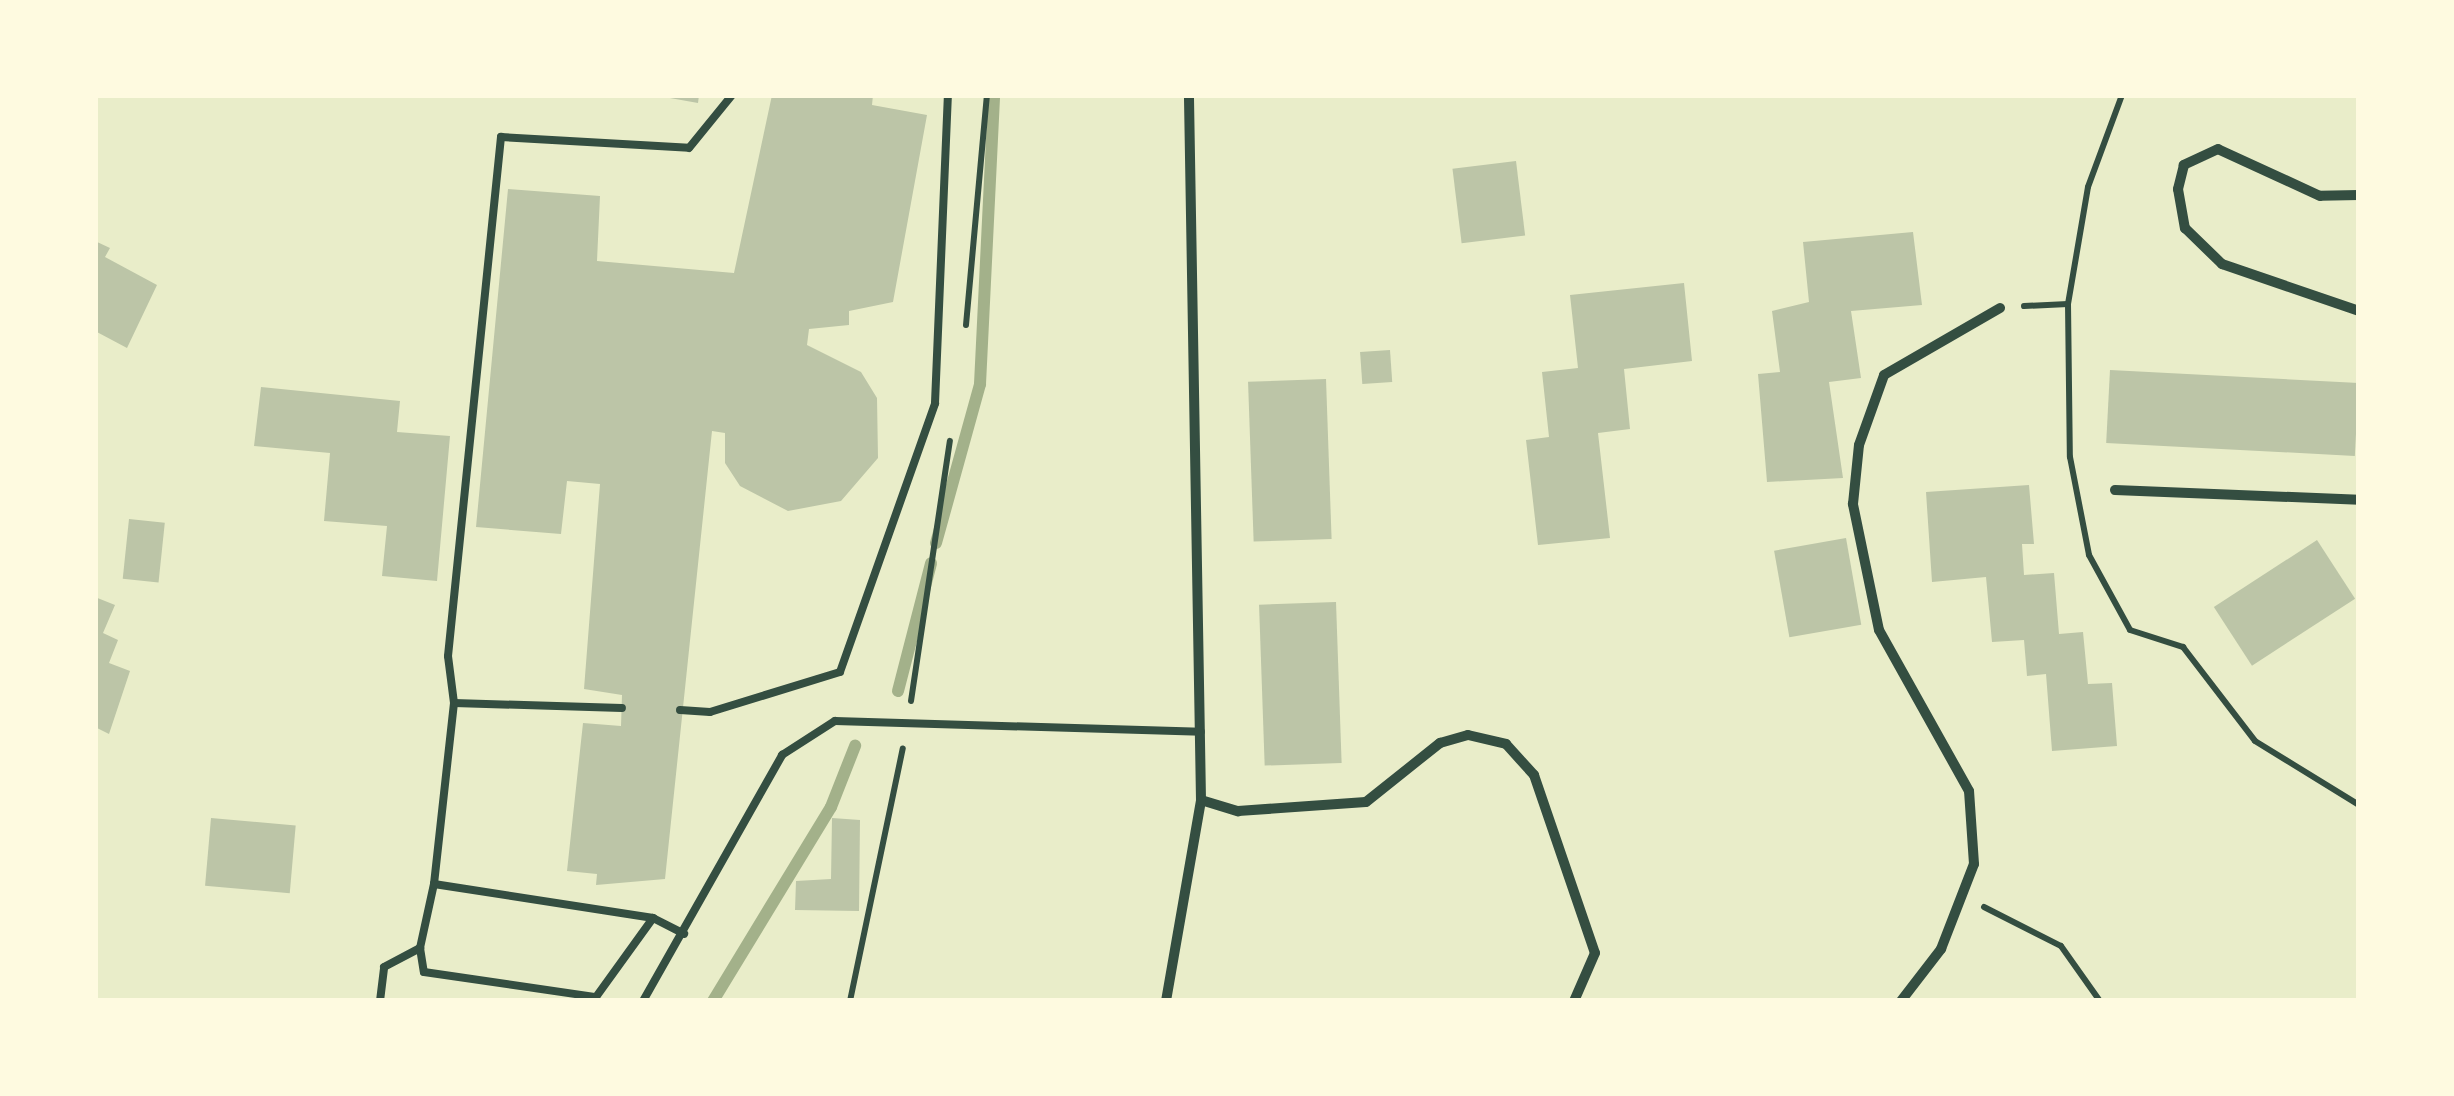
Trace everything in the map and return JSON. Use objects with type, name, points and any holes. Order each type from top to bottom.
[{"type":"street","points":[[1166,1001],[1201,800],[1189,95]]},
{"type":"street","points":[[2359,195],[2320,196],[2218,149],[2184,165],[2178,188],[2185,228],[2222,264],[2359,311]]},
{"type":"street","points":[[1901,1001],[1941,949],[1974,864],[1969,790],[1879,630],[1853,504],[1859,445],[1884,375],[2000,308]]},
{"type":"street","points":[[2116,490],[2359,500]]},
{"type":"street","points":[[1201,800],[1238,811],[1366,802],[1440,743],[1468,735],[1506,744],[1534,775],[1595,953],[1574,1001]]},
{"type":"lane","points":[[652,918],[596,997],[424,972],[420,948],[434,884],[454,703],[448,656],[501,137],[689,148],[732,95]]},
{"type":"lane","points":[[680,710],[710,712],[840,672],[935,403],[948,95]]},
{"type":"lane","points":[[454,703],[622,708]]},
{"type":"lane","points":[[643,1001],[782,756],[835,721],[1202,732]]},
{"type":"lane","points":[[434,884],[652,918],[684,934]]},
{"type":"lane","points":[[380,1001],[384,967],[420,948]]},
{"type":"path","points":[[2000,308],[2068,304]]},
{"type":"path","points":[[850,1001],[908,723],[938,529]]},
{"type":"path","points":[[1962,896],[2061,946],[2100,1001]]},
{"type":"building","points":[[653,95],[699,95],[698,103]]},
{"type":"building","points":[[772,95],[873,95],[872,105],[927,115],[893,302],[849,311],[849,325],[809,329],[807,345],[861,372],[877,398],[878,458],[841,501],[788,511],[740,486],[725,463],[725,433],[712,431],[665,879],[596,885],[597,874],[567,871],[583,723],[621,726],[622,695],[584,689],[600,484],[567,481],[561,534],[476,527],[508,189],[600,196],[597,261],[734,273]]},
{"type":"building","points":[[1516,161],[1525,235],[1462,243],[1452,169]]},
{"type":"building","points":[[1913,232],[1922,305],[1851,311],[1861,378],[1829,382],[1843,478],[1767,482],[1758,374],[1780,372],[1772,311],[1809,302],[1803,242]]},
{"type":"building","points":[[95,241],[110,248],[105,257],[157,285],[127,348],[95,331]]},
{"type":"building","points":[[1684,283],[1692,361],[1624,369],[1630,429],[1598,433],[1610,538],[1538,545],[1526,440],[1549,437],[1542,372],[1578,368],[1570,295]]},
{"type":"building","points":[[1390,350],[1392,382],[1362,384],[1360,352]]},
{"type":"building","points":[[2110,370],[2359,383],[2355,456],[2106,443]]},
{"type":"building","points":[[1326,379],[1332,539],[1254,542],[1248,382]]},
{"type":"building","points":[[261,387],[400,401],[397,432],[450,436],[437,581],[382,576],[387,526],[324,521],[330,453],[254,446]]},
{"type":"building","points":[[2029,485],[2034,544],[2022,544],[2024,575],[2054,573],[2059,634],[2083,632],[2088,684],[2112,683],[2117,746],[2052,751],[2046,674],[2027,676],[2024,640],[1992,642],[1986,577],[1932,582],[1926,492]]},
{"type":"building","points":[[129,519],[165,523],[159,582],[123,579]]},
{"type":"building","points":[[1846,538],[1861,625],[1789,637],[1774,551]]},
{"type":"building","points":[[2317,540],[2355,599],[2252,666],[2214,607]]},
{"type":"building","points":[[95,597],[115,605],[103,633],[118,640],[109,663],[130,671],[109,734],[95,727]]},
{"type":"building","points":[[1336,602],[1342,763],[1265,766],[1259,605]]},
{"type":"building","points":[[211,818],[296,825],[290,893],[205,886]]},
{"type":"building","points":[[832,818],[860,820],[859,911],[795,910],[796,881],[831,879]]},
{"type":"waterway","points":[[936,543],[980,384],[994,95]]},
{"type":"waterway","points":[[898,691],[931,563]]},
{"type":"waterway","points":[[713,1001],[831,807],[855,746]]}]
